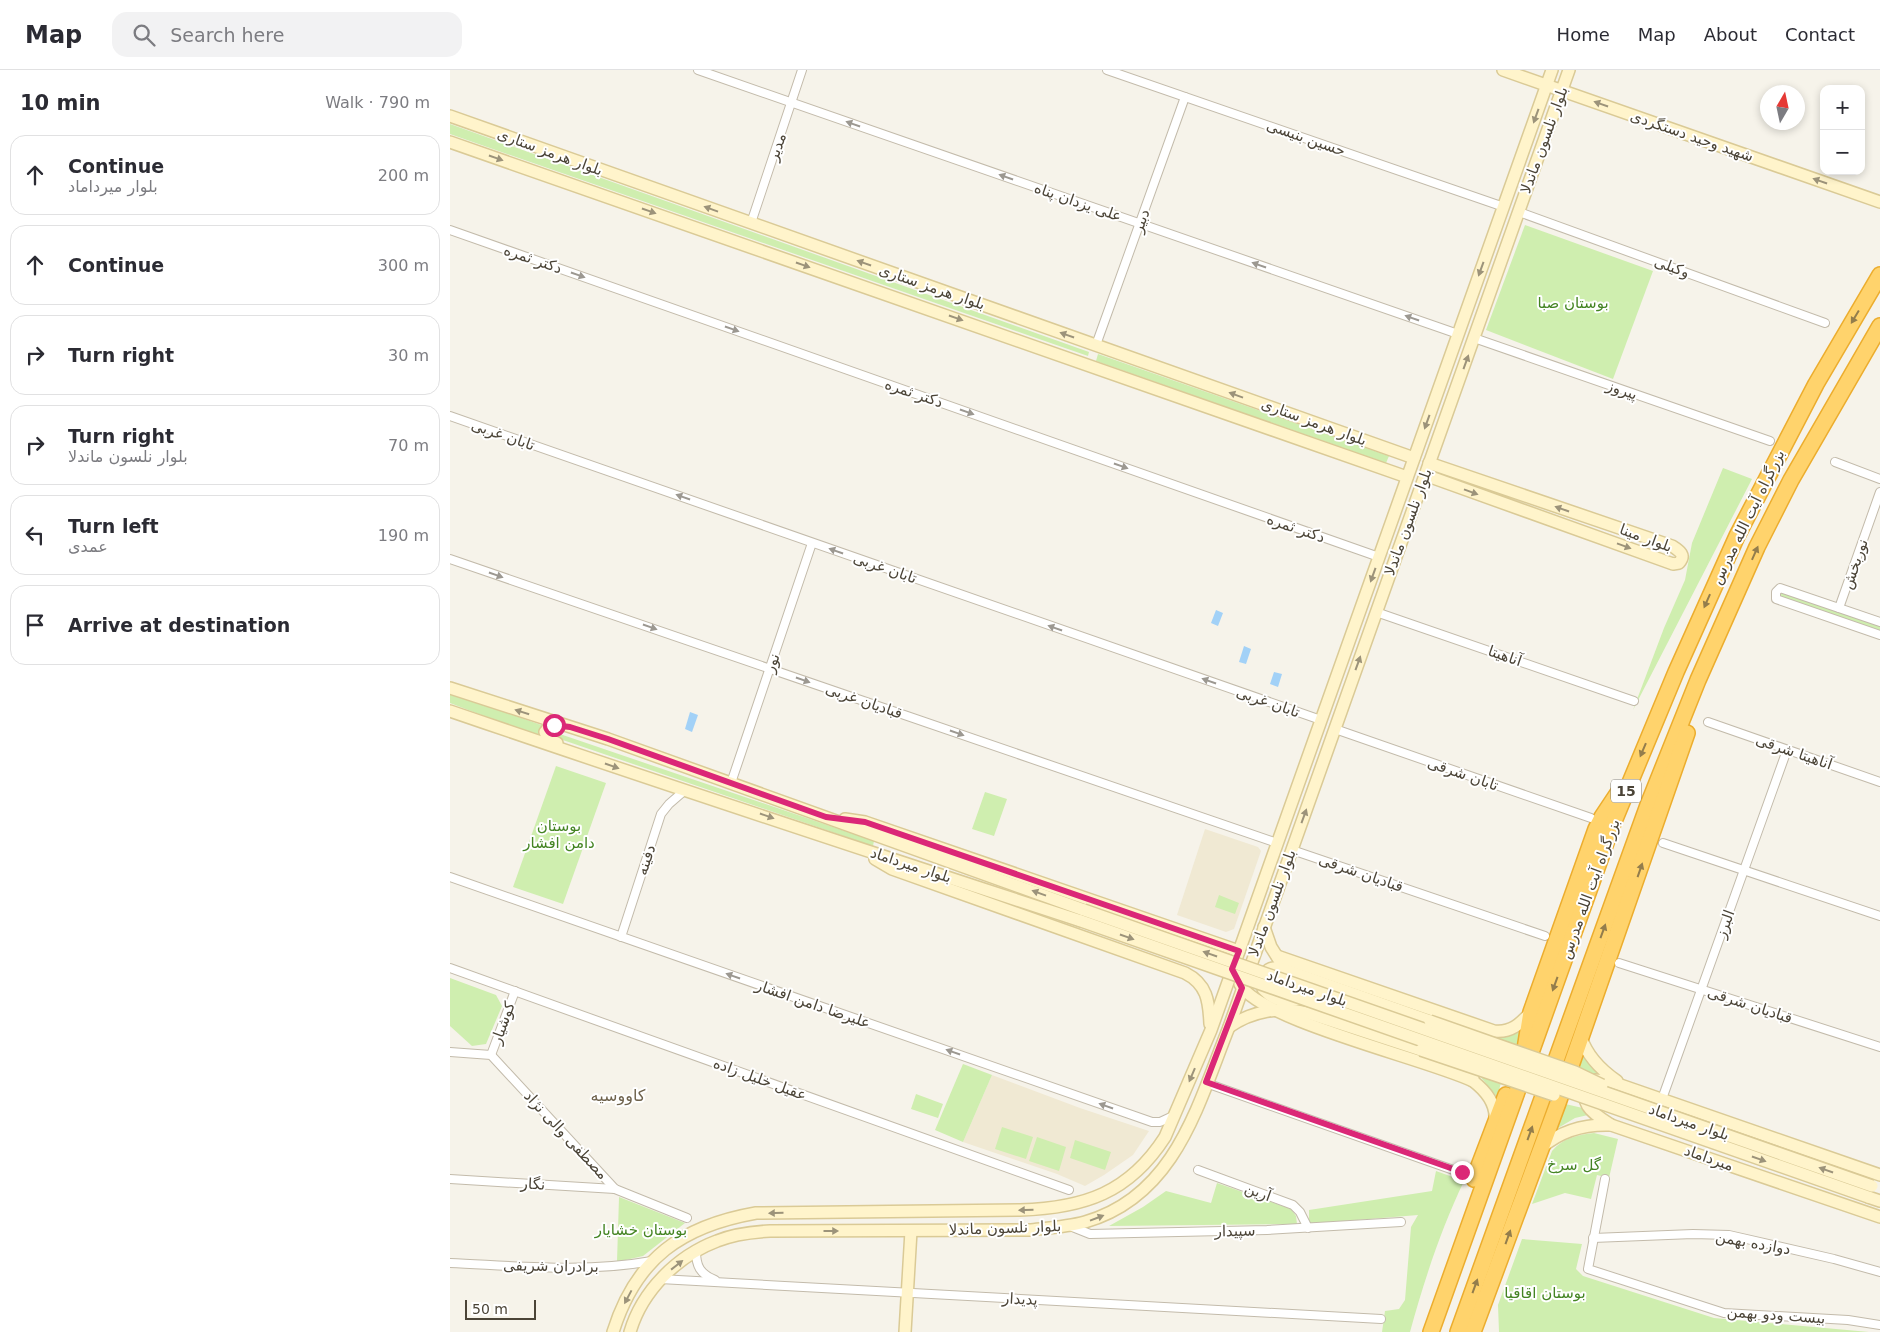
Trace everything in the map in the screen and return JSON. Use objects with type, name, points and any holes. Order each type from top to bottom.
[{"type":"highway","name":"بزرگراه آیت الله مدرس","points":[[1431,1332],[1612,826],[1635,768],[1737,536],[1816,384],[1880,275]]},
{"type":"highway","name":"بزرگراه آیت الله مدرس","points":[[1458,1332],[1648,805],[1698,680],[1757,547],[1791,480],[1880,326]]},
{"type":"highway","points":[[1473,1332],[1581,1037],[1688,732],[1698,680]]},
{"type":"highway","points":[[1422,1332],[1495,1119],[1525,1050],[1531,1012],[1596,829],[1635,768]]},
{"type":"highway","points":[[1485,1332],[1485,1311],[1493,1278]]},
{"type":"main road","name":"شهید وحید دستگردی","points":[[1503,70],[1880,202]]},
{"type":"main road","name":"بلوار نلسون ماندلا","points":[[613,1332],[617,1318],[633,1287],[652,1261],[672,1244],[699,1229],[719,1221],[756,1213],[1036,1209],[1082,1202],[1109,1192],[1122,1184],[1137,1172],[1157,1150],[1175,1115],[1211,1030],[1552,70]]},
{"type":"main road","name":"بلوار نلسون ماندلا","points":[[630,1332],[640,1308],[660,1279],[696,1251],[726,1238],[762,1231],[1028,1230],[1070,1226],[1099,1218],[1119,1207],[1140,1193],[1158,1176],[1179,1146],[1228,1027],[1570,70]]},
{"type":"main road","name":"بلوار هرمز ستاری","points":[[450,116],[1414,458]]},
{"type":"main road","name":"بلوار هرمز ستاری","points":[[450,142],[1407,477]]},
{"type":"main road","points":[[1438,390],[1454,395]]},
{"type":"main road","points":[[1386,470],[1392,463],[1393,451]]},
{"type":"main road","name":"بلوار مینا","points":[[1425,475],[1673,564],[1679,563],[1682,560],[1681,552],[1672,546],[1429,463]]},
{"type":"main road","points":[[1439,480],[1439,476],[1444,468]]},
{"type":"main road","name":"بلوار میرداماد","points":[[450,688],[731,783],[826,817],[1082,915],[1873,1191],[1880,1201]]},
{"type":"main road","name":"بلوار میرداماد","points":[[450,711],[684,791],[761,814],[857,848],[1082,915]]},
{"type":"main road","points":[[570,727],[550,726],[546,729],[545,734],[548,739],[580,754]]},
{"type":"main road","points":[[826,817],[865,822],[1239,951]]},
{"type":"main road","points":[[857,848],[892,869],[1165,965],[1193,977],[1203,987],[1208,998],[1211,1030]]},
{"type":"main road","points":[[1264,927],[1271,947],[1286,970]]},
{"type":"main road","points":[[1165,965],[1177,962],[1186,952],[1186,940],[1179,931]]},
{"type":"main road","points":[[1277,956],[1494,1031],[1502,1032],[1512,1029],[1531,1012]]},
{"type":"main road","points":[[1473,1081],[1472,1063],[1463,1050],[1318,998],[1288,1001],[1273,998],[1263,989],[1263,976],[1267,970],[1274,967],[1286,970],[1576,1072],[1637,1110]]},
{"type":"main road","points":[[1232,969],[1242,988],[1264,1004],[1301,1022],[1473,1081],[1491,1100],[1496,1111],[1495,1119]]},
{"type":"main road","points":[[1224,994],[1234,992],[1238,1000]]},
{"type":"main road","points":[[1228,1027],[1251,1014],[1278,1010],[1308,1013],[1565,1099],[1593,1107],[1637,1110]]},
{"type":"main road","points":[[1581,1037],[1584,1046],[1603,1071],[1625,1086]]},
{"type":"main road","points":[[1611,1125],[1588,1108],[1585,1098],[1588,1088],[1595,1080],[1599,1079],[1625,1086],[1880,1175]]},
{"type":"main road","points":[[1702,1155],[1716,1149],[1721,1142],[1724,1126],[1718,1118]]},
{"type":"main road","name":"میرداماد","points":[[1540,1148],[1552,1138],[1570,1130],[1611,1125],[1880,1217]]},
{"type":"main road","points":[[1753,1173],[1741,1159],[1739,1147],[1745,1134],[1754,1131]]},
{"type":"main road","points":[[905,1332],[911,1231]]},
{"type":"street","name":"علی یزدان پناه","points":[[698,70],[1458,334]]},
{"type":"street","name":"مدیر","points":[[751,224],[802,70]]},
{"type":"street","name":"حسین بنیسی","points":[[1108,70],[1504,207]]},
{"type":"street","name":"دبیر","points":[[1096,345],[1185,97]]},
{"type":"street","name":"وكيلی","points":[[1519,212],[1825,323]]},
{"type":"street","name":"دکتر ثمره","points":[[450,230],[1379,557]]},
{"type":"street","name":"پیروز","points":[[1474,338],[1770,441]]},
{"type":"street","name":"تابان غربی","points":[[450,416],[1321,720]]},
{"type":"street","points":[[1834,462],[1880,479]]},
{"type":"street","name":"نوربخش","points":[[1839,608],[1880,492]]},
{"type":"street","name":"نور","points":[[731,783],[812,543]]},
{"type":"street","name":"قبادیان غربی","points":[[450,559],[1277,843]]},
{"type":"street","points":[[1880,622],[1780,588],[1776,592],[1776,599],[1880,635]]},
{"type":"street","name":"آناهیتا","points":[[1376,612],[1634,701]]},
{"type":"street","name":"آناهیتا شرقی","points":[[1708,722],[1880,782]]},
{"type":"street","name":"تابان شرقی","points":[[1335,729],[1591,818]]},
{"type":"street","name":"البرز","points":[[1662,1099],[1787,750]]},
{"type":"street","name":"دفینه","points":[[621,937],[661,814],[684,791]]},
{"type":"street","points":[[1663,843],[1880,916]]},
{"type":"street","name":"قبادیان شرقی","points":[[1292,850],[1545,936]]},
{"type":"street","name":"علیرضا دامن افشار","points":[[450,877],[1152,1122],[1160,1122],[1175,1115]]},
{"type":"street","name":"قبادیان شرقی","points":[[1619,963],[1880,1047]]},
{"type":"street","name":"عقیل خلیل زاده","points":[[450,968],[1070,1190]]},
{"type":"street","name":"کوشیار","points":[[491,1055],[515,991]]},
{"type":"street","points":[[450,1052],[491,1055]]},
{"type":"street","name":"مصطفی والی نژاد","points":[[491,1055],[615,1189],[687,1218]]},
{"type":"street","points":[[1206,1082],[1462,1172]]},
{"type":"street","name":"آرین","points":[[1198,1170],[1293,1205],[1300,1212],[1308,1228]]},
{"type":"street","name":"نگار","points":[[450,1179],[615,1189]]},
{"type":"street","points":[[1593,1238],[1604,1179]]},
{"type":"street","name":"سپیدار","points":[[1070,1226],[1090,1234],[1258,1230],[1401,1222]]},
{"type":"street","name":"دوازده بهمن","points":[[1593,1238],[1693,1234],[1729,1235],[1834,1258],[1880,1272]]},
{"type":"street","name":"بیست ودو بهمن","points":[[1593,1238],[1588,1269],[1724,1313],[1848,1320],[1880,1325]]},
{"type":"street","points":[[696,1251],[697,1266],[701,1272],[705,1276],[721,1282]]},
{"type":"street","name":"برادران شریفی","points":[[450,1263],[590,1268],[614,1267],[652,1261]]},
{"type":"street","name":"پدیدار","points":[[660,1279],[1381,1319]]},
{"type":"shaded area","points":[[1205,829],[1258,847],[1261,851],[1234,929],[1226,932],[1177,915]]},
{"type":"shaded area","points":[[992,1075],[1080,1108],[1149,1131],[1133,1155],[1085,1186],[1057,1174],[963,1142]]},
{"type":"green space","points":[[450,124],[1089,352],[1088,356],[450,134]]},
{"type":"green space","name":"بوستان صبا","points":[[1525,225],[1653,271],[1613,379],[1486,330]]},
{"type":"green space","points":[[1098,354],[1389,456],[1386,463],[1096,361]]},
{"type":"green space","points":[[1723,468],[1752,479],[1633,710],[1664,628],[1685,580],[1692,543]]},
{"type":"green space","points":[[1779,591],[1880,625],[1880,631],[1778,596]]},
{"type":"green space","points":[[450,693],[544,726],[540,733],[541,738],[450,703]]},
{"type":"green space","points":[[554,732],[874,841],[873,846],[557,738],[553,734]]},
{"type":"green space","name":"بوستان دامن افشار","points":[[556,766],[606,783],[563,904],[513,887]]},
{"type":"green space","points":[[985,792],[1007,799],[994,836],[972,829]]},
{"type":"green space","points":[[1219,895],[1239,903],[1235,914],[1215,907]]},
{"type":"green space","points":[[450,978],[496,995],[502,1006],[486,1044],[472,1046],[450,1026]]},
{"type":"green space","points":[[1521,1032],[1519,1049],[1497,1040],[1499,1034],[1508,1035]]},
{"type":"green space","points":[[1581,1046],[1585,1056],[1598,1075],[1595,1077],[1573,1068]]},
{"type":"green space","points":[[963,1064],[992,1075],[963,1142],[935,1130]]},
{"type":"green space","points":[[1479,1075],[1501,1083],[1497,1097]]},
{"type":"green space","points":[[916,1094],[943,1104],[938,1118],[911,1109]]},
{"type":"green space","points":[[1561,1103],[1587,1109],[1588,1115],[1575,1118],[1553,1131]]},
{"type":"green space","points":[[1002,1127],[1033,1137],[1026,1159],[995,1149]]},
{"type":"green space","name":"گل سرخ","points":[[1594,1133],[1618,1139],[1609,1178],[1597,1175],[1591,1199],[1565,1193],[1532,1204],[1552,1151],[1561,1143],[1571,1138]]},
{"type":"green space","points":[[1037,1137],[1066,1147],[1059,1171],[1029,1161]]},
{"type":"green space","points":[[1075,1140],[1111,1152],[1105,1170],[1070,1158]]},
{"type":"green space","points":[[1436,1171],[1464,1181],[1434,1255],[1410,1332],[1382,1332],[1385,1311],[1399,1309],[1405,1300],[1411,1227],[1418,1215],[1309,1224],[1309,1210],[1432,1191]]},
{"type":"green space","points":[[1217,1183],[1291,1209],[1296,1216],[1297,1224],[1109,1226],[1143,1207],[1166,1191],[1211,1203]]},
{"type":"green space","name":"بوستان خشایار","points":[[619,1197],[685,1223],[643,1256],[617,1262]]},
{"type":"green space","name":"بوستان اقاقیا","points":[[1522,1239],[1582,1244],[1576,1269],[1583,1276],[1714,1318],[1869,1332],[1499,1332],[1498,1305]]},
{"type":"water","points":[[1216,610],[1223,613],[1218,626],[1211,623]]},
{"type":"water","points":[[1244,646],[1251,649],[1246,664],[1239,662]]},
{"type":"water","points":[[1274,672],[1282,674],[1278,687],[1270,684]]},
{"type":"water","points":[[690,712],[698,715],[692,732],[685,729]]},
{"type":"district","name":"کاووسیه","points":[[618,1095]]},
{"type":"route","points":[[554,725],[570,727],[608,739],[826,817],[865,822],[1239,951],[1232,969],[1242,988],[1206,1082],[1462,1172]]}]
